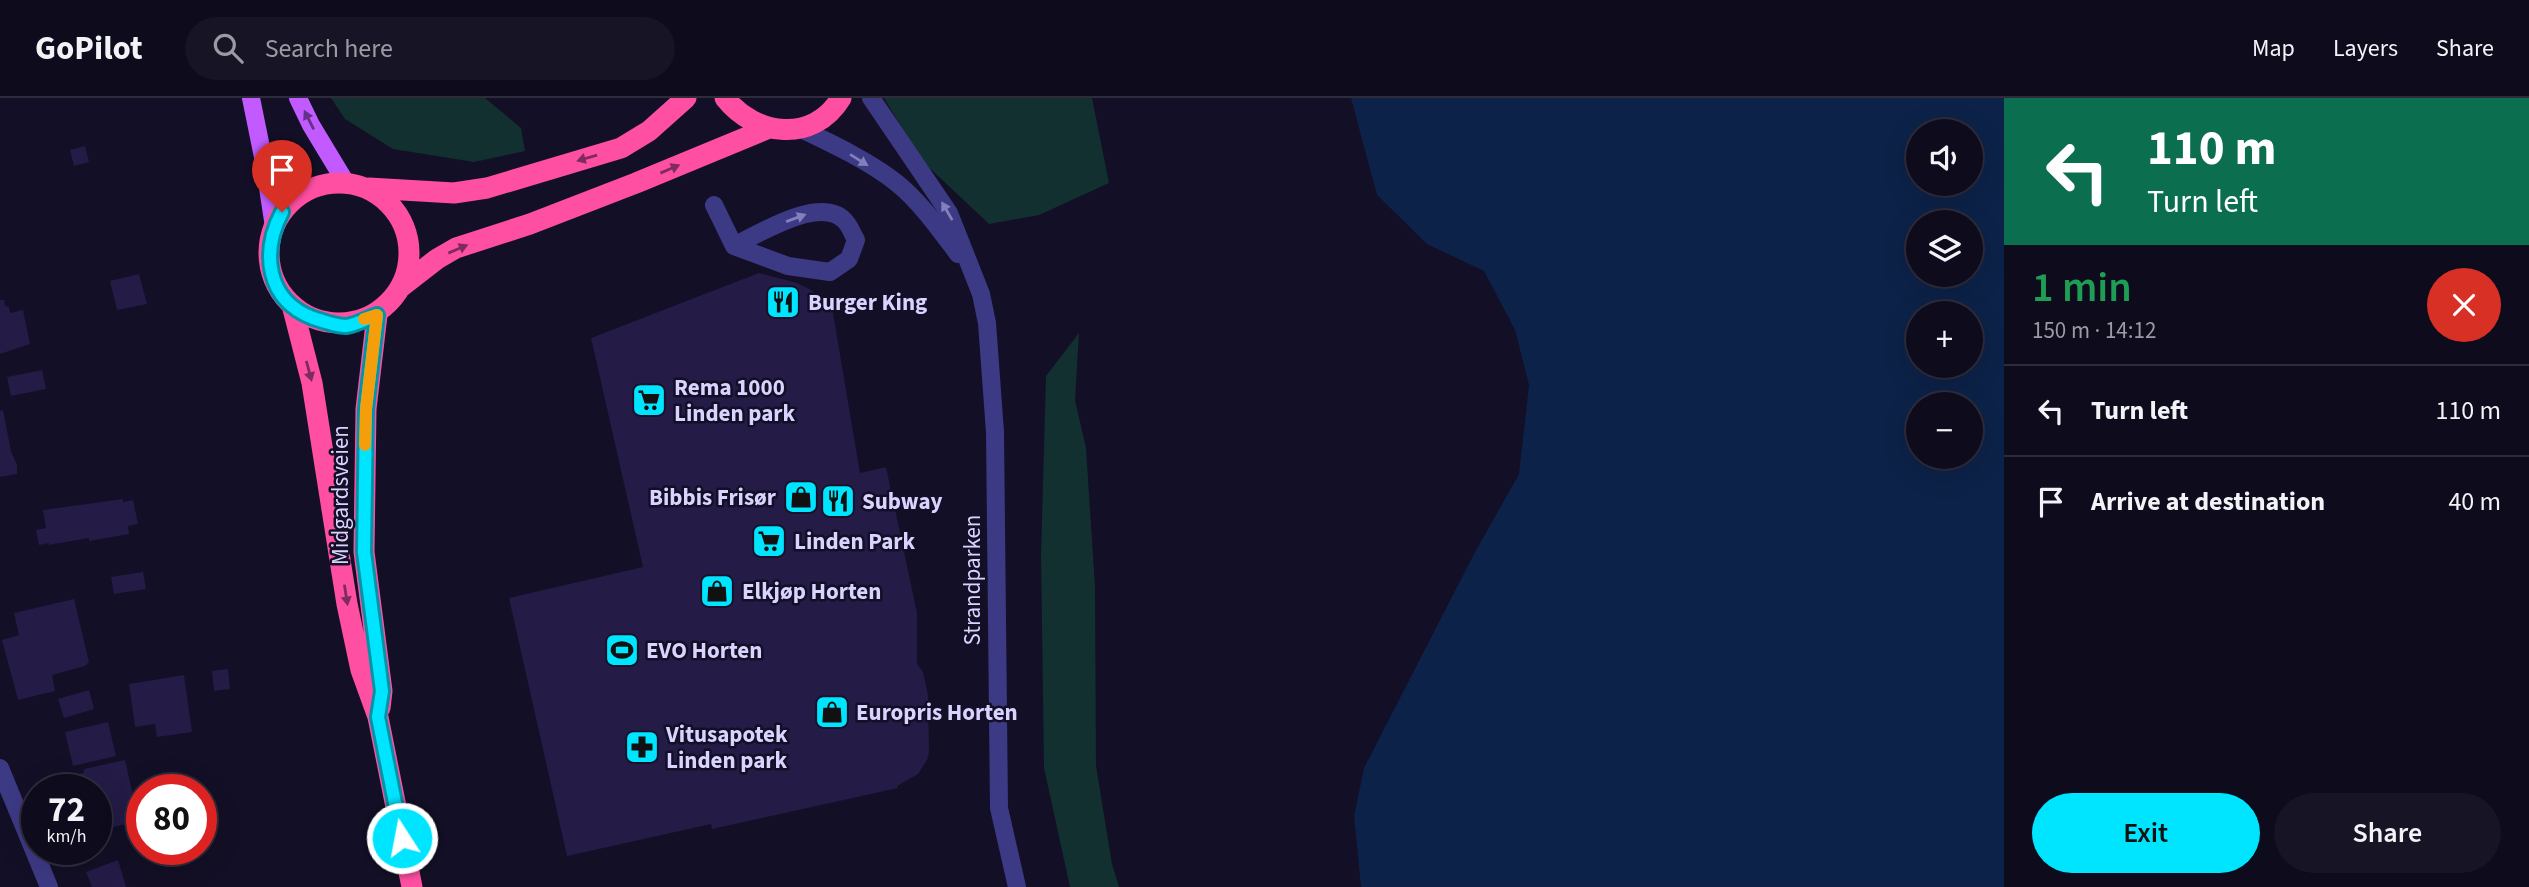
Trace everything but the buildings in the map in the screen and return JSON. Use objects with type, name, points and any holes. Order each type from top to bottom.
[{"type":"highway","points":[[685,98],[649,131],[621,148],[486,188],[454,193],[356,185],[316,186],[293,200],[274,227],[270,243],[271,269],[281,292],[292,305],[313,318],[346,326],[377,315],[401,287],[456,248],[530,224],[769,128],[799,128],[812,124],[828,113],[841,98]]},
{"type":"highway","points":[[725,98],[743,117],[769,128]]},
{"type":"highway","points":[[356,185],[390,204],[406,229],[410,258],[401,287]]},
{"type":"highway","name":"Midgardsveien","points":[[292,305],[312,383],[347,604],[361,670],[378,717],[412,887]]},
{"type":"highway","name":"Midgardsveien","points":[[377,315],[366,409],[364,552],[382,691],[378,717]]},
{"type":"main road","points":[[251,98],[274,227]]},
{"type":"main road","points":[[298,98],[311,125],[356,185]]},
{"type":"street","name":"Strandparken","points":[[871,98],[949,213],[981,294],[985,314],[993,375],[995,432],[999,808],[1017,887]]},
{"type":"street","name":"Strandparken","points":[[799,128],[835,145],[898,184],[937,226],[972,274]]},
{"type":"street","points":[[714,205],[734,246],[788,266],[830,272],[849,259],[856,240],[845,220],[827,211],[808,213],[734,246]]},
{"type":"street","points":[[0,768],[49,887]]},
{"type":"green space","points":[[331,98],[485,98],[521,128],[525,151],[474,162],[393,149],[345,119]]},
{"type":"green space","points":[[884,98],[1092,98],[1109,183],[1039,215],[989,224],[921,160]]},
{"type":"green space","points":[[1079,333],[1075,400],[1086,448],[1095,587],[1096,766],[1112,864],[1119,887],[1070,887],[1044,768],[1041,555],[1046,376]]},
{"type":"water","points":[[1351,98],[2004,98],[2004,887],[1361,887],[1354,816],[1364,768],[1475,552],[1519,474],[1529,385],[1515,330],[1484,271],[1427,244],[1377,195]]},
{"type":"slow traffic","points":[[364,319],[377,315],[366,409],[365,445]]},
{"type":"place","name":"Burger King","points":[[783,302]]},
{"type":"place","name":"Rema 1000 Linden park","points":[[649,400]]},
{"type":"place","name":"Bibbis Frisør","points":[[801,497]]},
{"type":"place","name":"Subway","points":[[838,501]]},
{"type":"place","name":"Linden Park","points":[[769,541]]},
{"type":"place","name":"Elkjøp Horten","points":[[717,591]]},
{"type":"place","name":"EVO Horten","points":[[622,650]]},
{"type":"place","name":"Europris Horten","points":[[832,712]]},
{"type":"place","name":"Vitusapotek Linden park","points":[[642,747]]},
{"type":"route","points":[[282,212],[274,227],[269,260],[273,277],[292,305],[305,315],[346,326],[377,315],[366,409],[364,552],[382,691],[378,717],[402,838]]}]
